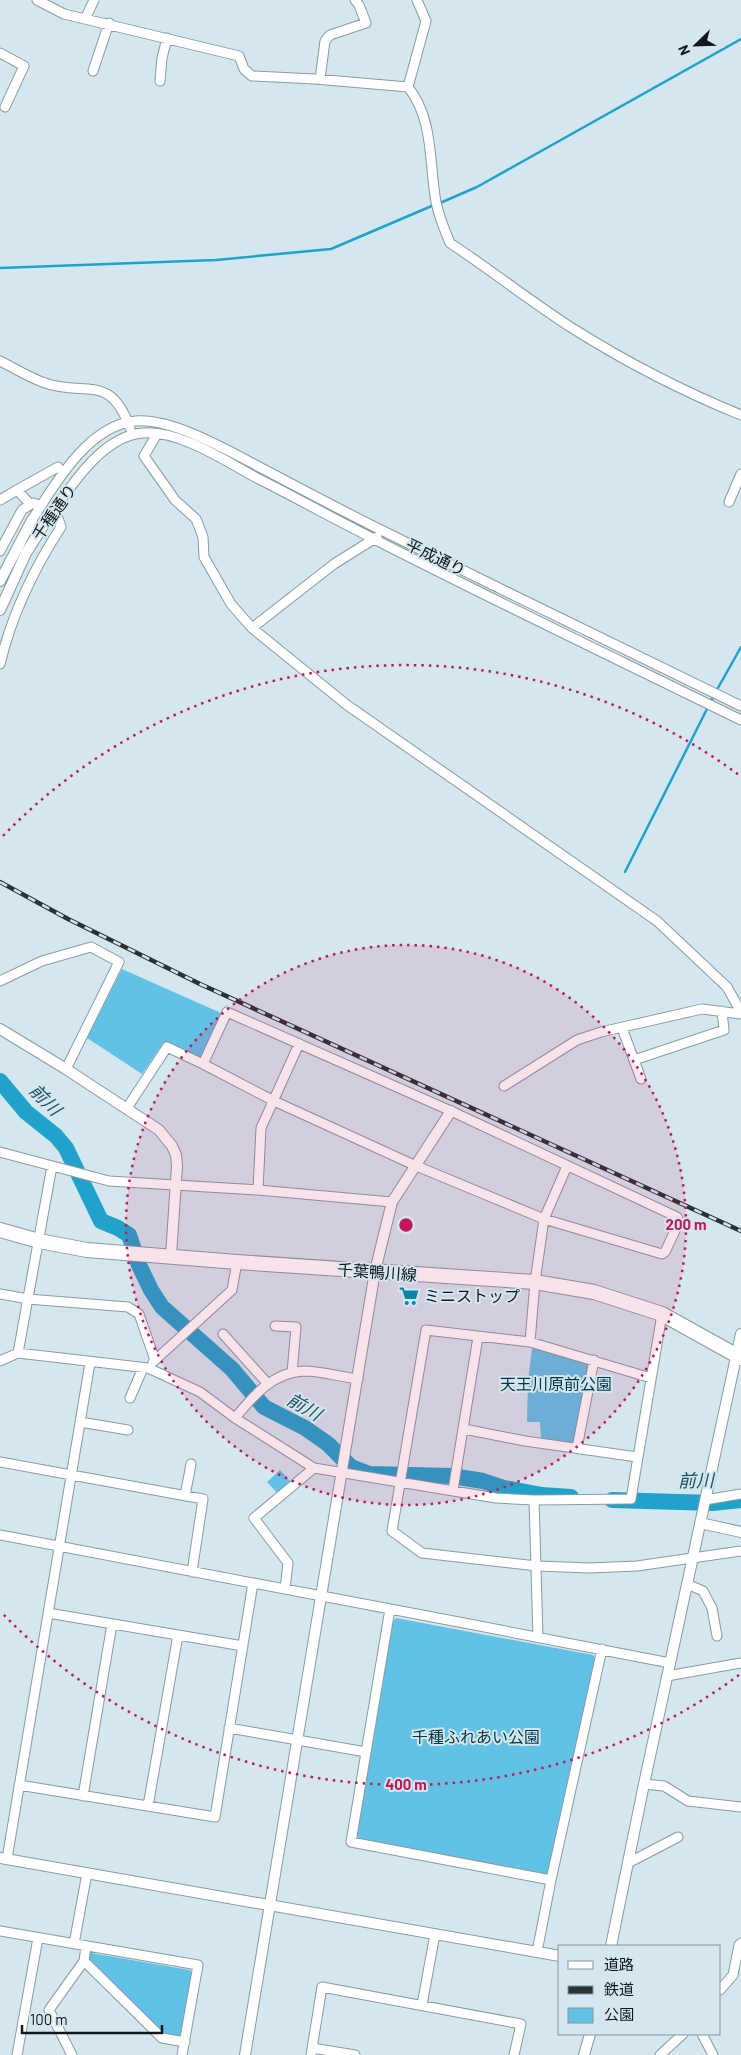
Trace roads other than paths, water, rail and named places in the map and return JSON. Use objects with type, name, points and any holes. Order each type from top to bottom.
[{"type":"main road","name":"千葉鴨川線","points":[[0,1230],[39,1241],[87,1250],[535,1282],[594,1292],[662,1314],[739,1357]]},
{"type":"street","points":[[37,0],[64,14],[109,23],[238,56],[244,69],[252,76],[320,79],[408,87],[414,94],[426,123],[436,203],[441,222],[450,243],[571,327],[648,373],[707,402],[741,415]]},
{"type":"street","points":[[85,19],[94,0]]},
{"type":"street","points":[[320,79],[325,41],[330,35],[366,23],[360,4],[355,0]]},
{"type":"street","points":[[408,87],[426,21],[416,0]]},
{"type":"street","points":[[93,71],[109,23]]},
{"type":"street","points":[[160,80],[163,52],[167,38]]},
{"type":"street","points":[[0,53],[24,66],[5,107]]},
{"type":"street","points":[[0,360],[45,383],[63,387],[88,387],[102,390],[117,403],[128,422],[132,435]]},
{"type":"street","name":"平成通り","points":[[128,422],[147,421],[162,423],[197,436],[385,532],[741,706]]},
{"type":"street","name":"千種通り","points":[[0,581],[32,520],[78,455],[101,434],[128,422]]},
{"type":"street","name":"平成通り","points":[[132,435],[142,433],[157,434],[193,445],[374,539],[741,720]]},
{"type":"street","points":[[157,434],[144,456],[175,500],[196,520],[203,537],[204,557],[231,604],[252,628],[347,705],[656,921],[727,987],[741,1013]]},
{"type":"street","name":"千種通り","points":[[0,610],[26,553],[42,526],[72,486],[103,450],[132,435]]},
{"type":"street","points":[[0,500],[58,467]]},
{"type":"street","points":[[729,502],[741,474]]},
{"type":"street","points":[[17,490],[30,504]]},
{"type":"street","points":[[0,551],[22,510],[33,502],[41,506]]},
{"type":"street","points":[[0,664],[6,639],[18,606],[31,578],[61,527],[58,518],[52,513]]},
{"type":"street","points":[[252,628],[334,564],[385,532]]},
{"type":"street","points":[[0,981],[42,961],[91,947],[119,962],[66,1070]]},
{"type":"street","points":[[504,1086],[577,1040],[600,1032],[702,1009],[741,1013]]},
{"type":"street","points":[[127,1108],[167,1047],[274,1101],[414,1166],[544,1219],[662,1254],[665,1252],[679,1222],[677,1216],[451,1111],[227,1012],[203,1064]]},
{"type":"street","points":[[634,1060],[724,1030],[722,1012]]},
{"type":"street","points":[[622,1028],[641,1080]]},
{"type":"street","points":[[0,1030],[160,1130],[176,1154],[177,1166],[171,1256]]},
{"type":"street","points":[[258,1190],[261,1128],[299,1044]]},
{"type":"street","points":[[245,2055],[375,1271],[392,1202],[451,1111]]},
{"type":"street","points":[[0,1152],[109,1181],[258,1190],[392,1202]]},
{"type":"street","points":[[18,1353],[52,1166]]},
{"type":"street","points":[[530,1342],[535,1282],[544,1219],[568,1166]]},
{"type":"street","points":[[130,1398],[145,1368],[232,1290],[237,1262]]},
{"type":"street","points":[[0,1294],[28,1299],[128,1307],[139,1314],[155,1360]]},
{"type":"street","points":[[0,1361],[18,1353],[145,1368],[200,1392],[235,1418],[314,1468],[496,1498],[534,1500],[631,1499],[662,1314]]},
{"type":"street","points":[[275,1326],[296,1327],[292,1373]]},
{"type":"street","points":[[651,1378],[530,1342],[426,1330],[392,1531],[422,1553],[537,1566],[590,1568],[637,1566],[741,1551]]},
{"type":"street","points":[[223,1334],[268,1384]]},
{"type":"street","points":[[611,1945],[692,1559],[739,1357],[741,1334]]},
{"type":"street","points":[[453,1490],[478,1337]]},
{"type":"street","points":[[577,1448],[594,1360]]},
{"type":"street","points":[[90,1363],[19,1785],[3,1858],[558,1956]]},
{"type":"street","points":[[235,1418],[263,1386],[292,1373],[305,1371],[358,1379]]},
{"type":"street","points":[[80,1422],[128,1430]]},
{"type":"street","points":[[464,1429],[637,1457]]},
{"type":"street","points":[[0,1462],[203,1499],[192,1572]]},
{"type":"street","points":[[185,1496],[190,1464]]},
{"type":"street","points":[[285,1589],[288,1564],[254,1518],[314,1468]]},
{"type":"street","points":[[705,1500],[741,1494]]},
{"type":"street","points":[[534,1500],[538,1637]]},
{"type":"street","points":[[700,1523],[741,1532]]},
{"type":"street","points":[[0,1535],[602,1649],[670,1664]]},
{"type":"street","points":[[19,1785],[215,1817],[253,1583]]},
{"type":"street","points":[[687,1584],[703,1591],[712,1608],[717,1636]]},
{"type":"street","points":[[390,1609],[351,1842],[551,1880]]},
{"type":"street","points":[[48,1613],[243,1646]]},
{"type":"street","points":[[83,1796],[112,1624]]},
{"type":"street","points":[[148,1806],[178,1635]]},
{"type":"street","points":[[537,1952],[602,1649]]},
{"type":"street","points":[[667,1676],[741,1663]]},
{"type":"street","points":[[229,1728],[366,1752]]},
{"type":"street","points":[[644,1784],[664,1786],[688,1801],[741,1807]]},
{"type":"street","points":[[628,1863],[678,1837]]},
{"type":"street","points":[[74,1944],[86,1873]]},
{"type":"street","points":[[0,1931],[198,1965],[182,2055]]},
{"type":"street","points":[[422,2005],[435,1934]]},
{"type":"street","points":[[17,2055],[38,1938]]},
{"type":"street","points":[[721,1989],[734,1975],[739,1945],[741,1943]]},
{"type":"street","points":[[72,2055],[49,2010],[84,1961],[86,1946]]},
{"type":"street","points":[[84,1961],[162,2038],[185,2042]]},
{"type":"street","points":[[355,2055],[311,2051],[322,1987],[521,2024],[514,2055]]},
{"type":"street","points":[[584,2055],[590,2035]]},
{"type":"street","points":[[660,2055],[682,2035]]},
{"type":"street","points":[[703,2035],[713,2055]]},
{"type":"waterway","points":[[440,203],[477,187],[741,39]]},
{"type":"waterway","points":[[0,268],[216,260],[331,249],[434,205]]},
{"type":"waterway","points":[[625,872],[714,695],[741,647]]},
{"type":"waterway","name":"前川","points":[[0,1081],[26,1112],[56,1136],[66,1148],[101,1221],[129,1235],[139,1265],[162,1307],[232,1369],[264,1407],[305,1428],[328,1444],[351,1467],[369,1474],[452,1476],[483,1481],[504,1488],[542,1495],[571,1497]]},
{"type":"waterway","name":"前川","points":[[612,1500],[713,1503],[741,1500]]},
{"type":"railway","points":[[0,882],[68,919],[200,984],[741,1231]]},
{"type":"place","name":"ミニストップ","points":[[409,1296]]},
{"type":"park label","name":"天王川原前公園","points":[[556,1384]]},
{"type":"park label","name":"千種ふれあい公園","points":[[476,1737]]}]
